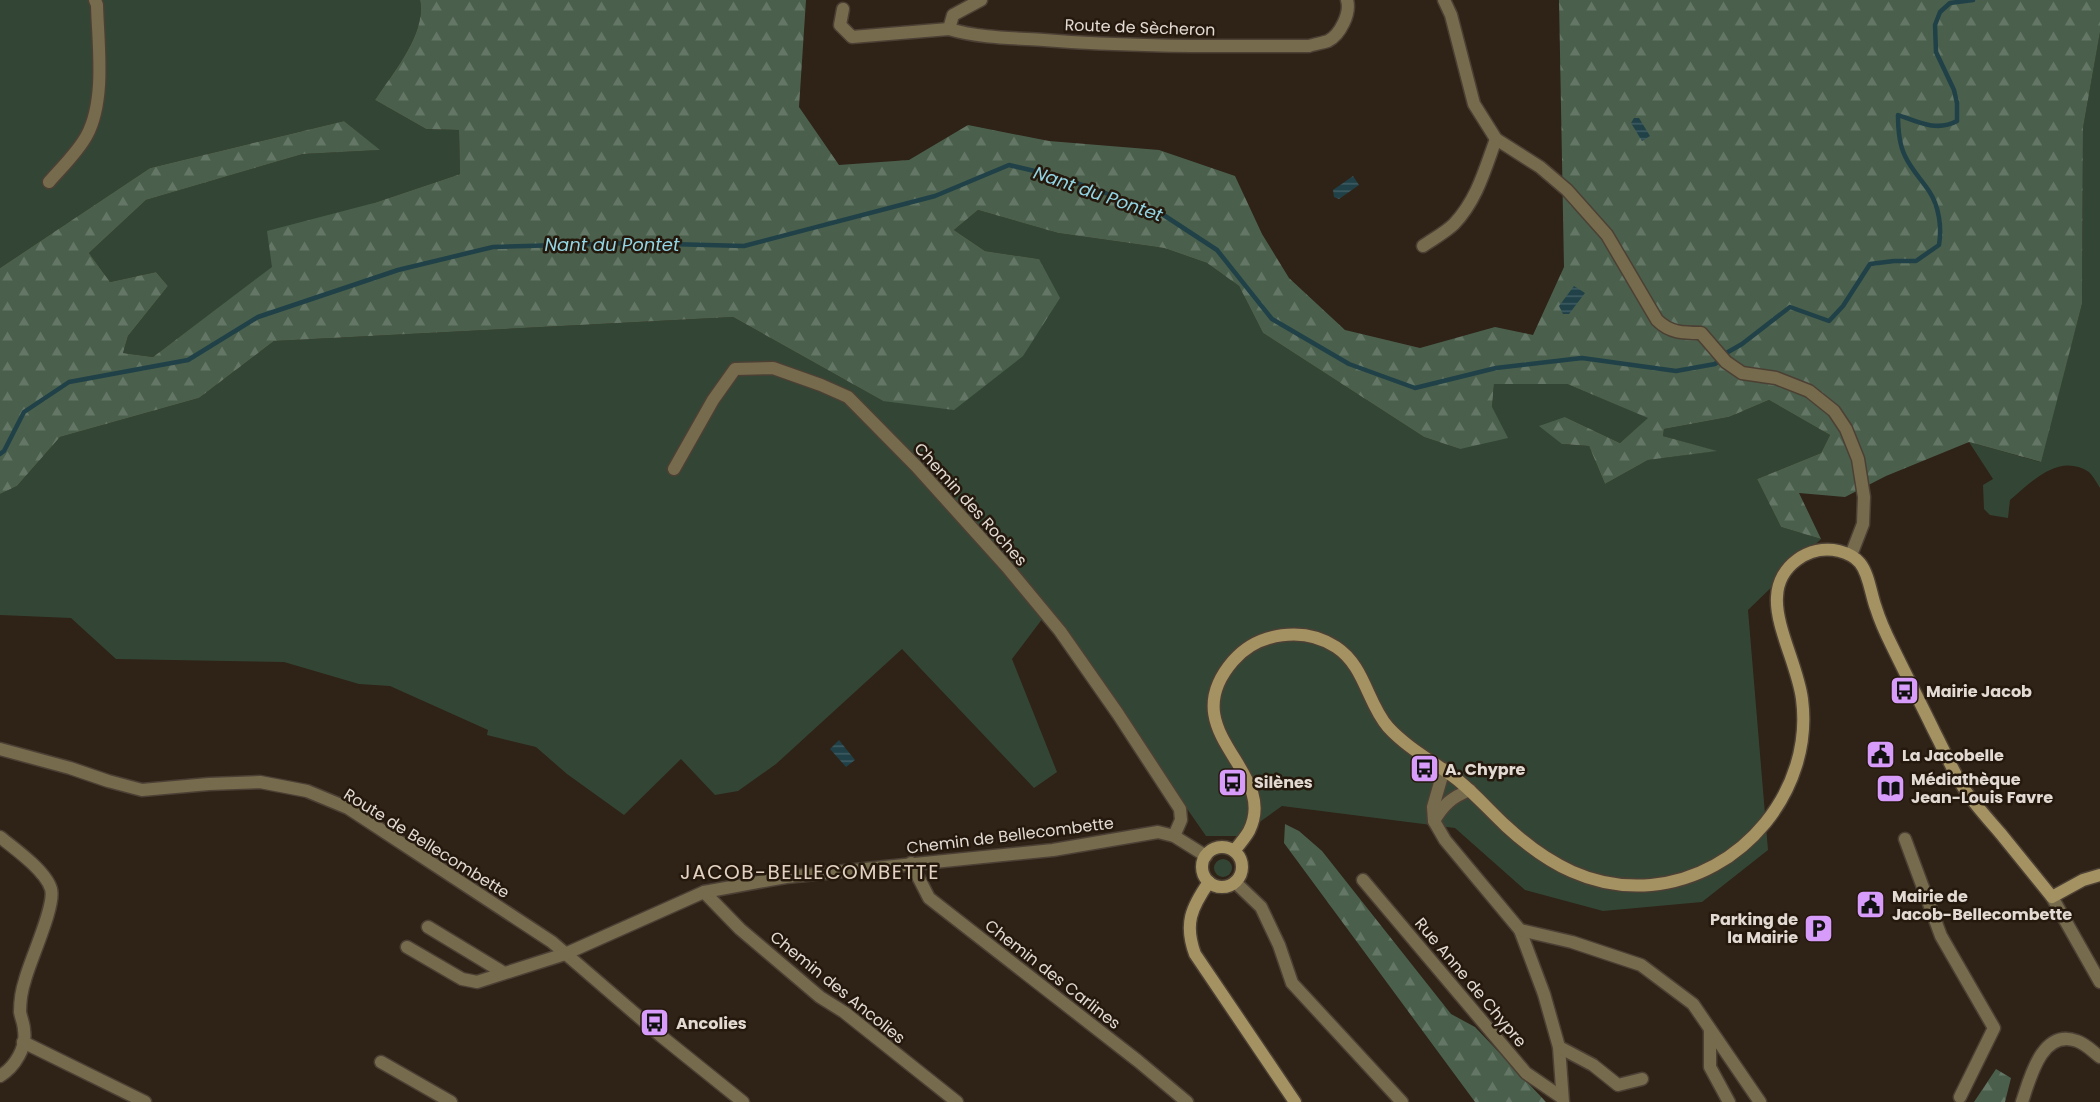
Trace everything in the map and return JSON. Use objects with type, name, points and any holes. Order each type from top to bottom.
[{"type":"street","points":[[49,182],[88,134],[97,102],[99,61],[95,0]]},
{"type":"street","points":[[949,29],[953,15],[981,0]]},
{"type":"street","name":"Route de Sècheron","points":[[843,9],[840,25],[852,37],[949,29],[967,35],[1065,42],[1177,46],[1309,46],[1329,40],[1341,26],[1347,16],[1349,5],[1347,0]]},
{"type":"street","points":[[1444,0],[1474,104],[1496,139],[1539,167],[1567,190],[1607,236],[1651,312],[1666,329],[1701,333],[1726,362],[1742,374],[1776,378],[1809,391],[1834,411],[1846,429],[1858,459],[1864,497],[1863,524],[1851,555]]},
{"type":"street","points":[[1423,246],[1453,225],[1467,208],[1478,189],[1496,139]]},
{"type":"street","name":"Chemin des Roches","points":[[674,469],[713,400],[735,369],[774,368],[821,385],[848,398],[916,466],[1007,567],[1060,631],[1180,809],[1181,820],[1174,836]]},
{"type":"street","points":[[1234,851],[1249,831],[1254,813],[1253,795],[1217,728],[1213,715],[1218,685],[1236,656],[1250,646],[1267,638],[1299,634],[1314,637],[1340,649],[1360,673],[1376,710],[1387,726],[1412,748],[1470,790],[1508,828],[1559,867],[1586,878],[1623,885],[1654,885],[1696,875],[1723,861],[1755,837],[1779,804],[1798,760],[1804,718],[1799,680],[1776,601],[1779,582],[1789,566],[1803,555],[1818,550],[1834,550],[1851,555],[1863,567],[1877,611],[1892,646],[1964,789],[2052,897],[2100,982]]},
{"type":"street","name":"Route de Bellecombette","points":[[0,748],[70,768],[108,782],[142,790],[260,782],[307,791],[348,808],[552,942],[743,1102]]},
{"type":"street","points":[[1434,821],[1433,807],[1444,769]]},
{"type":"street","points":[[1434,821],[1447,802],[1470,790]]},
{"type":"street","name":"Rue Anne de Chypre","points":[[1434,821],[1445,840],[1520,930],[1544,994],[1559,1047],[1562,1100]]},
{"type":"street","name":"Chemin de Bellecombette","points":[[407,947],[462,979],[477,982],[565,954],[704,892],[786,877],[1053,850],[1158,832],[1174,836],[1206,856]]},
{"type":"street","points":[[0,837],[43,874],[51,889],[51,904],[24,981],[20,1012],[25,1032],[23,1042],[17,1060],[7,1072],[0,1076]]},
{"type":"street","points":[[1905,839],[1941,936],[1994,1028],[1960,1097]]},
{"type":"street","points":[[1216,848],[1229,848],[1234,851],[1242,866],[1239,878],[1225,887],[1209,882],[1205,878],[1202,867],[1206,856],[1216,848]]},
{"type":"street","name":"Chemin des Carlines","points":[[911,863],[929,898],[1187,1102]]},
{"type":"street","points":[[2052,897],[2083,880],[2100,875]]},
{"type":"street","name":"Rue Anne de Chypre","points":[[1363,880],[1526,1073],[1562,1100]]},
{"type":"street","points":[[1209,882],[1197,901],[1189,923],[1188,933],[1195,954],[1295,1102]]},
{"type":"street","points":[[1235,882],[1261,907],[1279,945],[1292,983],[1401,1102]]},
{"type":"street","name":"Chemin des Ancolies","points":[[704,892],[740,929],[820,997],[844,1012],[957,1102]]},
{"type":"street","points":[[428,927],[504,973]]},
{"type":"street","points":[[1520,930],[1572,942],[1641,965],[1693,1004],[1760,1102]]},
{"type":"street","points":[[1710,1030],[1710,1067],[1729,1102]]},
{"type":"street","points":[[2022,1102],[2035,1065],[2043,1051],[2053,1043],[2063,1038],[2075,1040],[2085,1044],[2100,1057]]},
{"type":"street","points":[[23,1042],[145,1102]]},
{"type":"street","points":[[1559,1047],[1593,1065],[1618,1085],[1642,1079]]},
{"type":"street","points":[[381,1062],[451,1102]]},
{"type":"green space","points":[[0,0],[420,0],[421,13],[413,39],[399,66],[375,100],[426,129],[459,130],[460,174],[374,203],[273,267],[153,357],[123,353],[128,336],[168,286],[156,272],[110,282],[89,253],[146,200],[303,154],[379,150],[344,121],[150,168],[0,268]]},
{"type":"green space","points":[[420,0],[806,0],[799,107],[839,165],[909,160],[968,125],[1049,141],[1159,150],[1235,176],[1262,234],[1289,278],[1345,330],[1420,348],[1495,327],[1533,335],[1564,267],[1559,0],[2100,0],[2100,32],[2083,128],[2082,304],[2041,462],[1969,442],[1886,476],[1845,497],[1799,493],[1821,539],[1781,527],[1757,479],[1821,453],[1830,435],[1769,400],[1729,417],[1664,429],[1663,436],[1717,451],[1648,460],[1605,484],[1589,446],[1562,444],[1539,426],[1565,417],[1620,443],[1648,418],[1567,384],[1494,384],[1492,407],[1508,438],[1460,449],[1424,437],[1263,333],[1239,286],[1207,263],[1164,248],[1058,233],[978,210],[954,230],[985,251],[1039,259],[1060,298],[1023,356],[954,410],[883,401],[733,317],[274,341],[199,398],[60,437],[17,486],[0,494],[0,268],[150,168],[344,121],[380,150],[303,154],[146,200],[89,253],[110,282],[156,272],[168,286],[128,336],[123,353],[153,357],[272,267],[267,231],[374,203],[460,174],[459,130],[426,129],[375,100],[399,66],[413,39],[421,13]]},
{"type":"green space","points":[[2100,31],[2100,488],[2089,472],[2067,465],[2056,467],[2036,478],[2010,500],[2008,518],[1990,515],[1984,509],[1983,485],[1993,479],[1969,442],[2040,462],[2082,304],[2083,128]]},
{"type":"green space","points":[[978,210],[1058,233],[1164,248],[1207,263],[1239,286],[1263,333],[1424,437],[1460,449],[1492,407],[1494,384],[1567,384],[1649,418],[1620,443],[1565,417],[1562,444],[1589,446],[1605,484],[1648,460],[1715,451],[1663,436],[1664,429],[1729,417],[1769,400],[1830,435],[1821,453],[1757,479],[1781,527],[1821,539],[1748,610],[1768,850],[1702,902],[1603,911],[1525,890],[1455,828],[1282,806],[1240,836],[1206,836],[1049,610],[1012,659],[1057,772],[1034,788],[902,649],[776,764],[738,791],[715,795],[681,759],[624,815],[567,774],[536,747],[487,735],[488,730],[390,686],[359,684],[284,662],[116,659],[71,618],[0,615],[0,494],[17,486],[60,437],[199,398],[274,341],[733,317],[883,401],[1039,259],[985,251],[954,230]]},
{"type":"green space","points":[[1285,824],[1299,831],[1322,851],[1451,1014],[1475,1027],[1546,1102],[1475,1102],[1284,843]]},
{"type":"green space","points":[[1219,859],[1227,859],[1232,864],[1230,875],[1219,877],[1214,872],[1214,864]]},
{"type":"green space","points":[[1996,1069],[2011,1078],[2005,1102],[1974,1102]]},
{"type":"water","points":[[1634,118],[1639,118],[1650,136],[1642,141],[1631,123]]},
{"type":"water","points":[[1353,176],[1359,185],[1339,199],[1334,197],[1333,190]]},
{"type":"water","points":[[1574,286],[1585,293],[1569,314],[1563,314],[1559,306]]},
{"type":"water","points":[[839,740],[855,760],[846,767],[830,749]]},
{"type":"waterway","name":"Nant du Pontet","points":[[0,454],[4,451],[24,412],[69,382],[188,360],[258,317],[398,270],[493,247],[632,243],[744,246],[935,196],[1009,165],[1060,177],[1159,212],[1217,250],[1272,319],[1349,364],[1415,388],[1496,368],[1582,358],[1676,371],[1715,364],[1790,307],[1829,321],[1843,306],[1870,264],[1916,261],[1939,245],[1940,224],[1937,210],[1929,191],[1903,151],[1899,136],[1898,115],[1935,126],[1957,121],[1954,90],[1936,52],[1935,25],[1940,12],[1950,3],[1973,0]]},
{"type":"place","name":"Mairie Jacob","points":[[1905,691]]},
{"type":"place","name":"La Jacobelle","points":[[1881,755]]},
{"type":"place","name":"A. Chypre","points":[[1424,769]]},
{"type":"place","name":"Silènes","points":[[1233,782]]},
{"type":"place","name":"Médiathèque Jean-Louis Favre","points":[[1890,788]]},
{"type":"place","name":"Mairie de Jacob-Bellecombette","points":[[1871,905]]},
{"type":"place","name":"Parking de la Mairie","points":[[1819,928]]},
{"type":"place","name":"Ancolies","points":[[655,1023]]},
{"type":"district","name":"JACOB-BELLECOMBETTE","points":[[810,872]]}]
